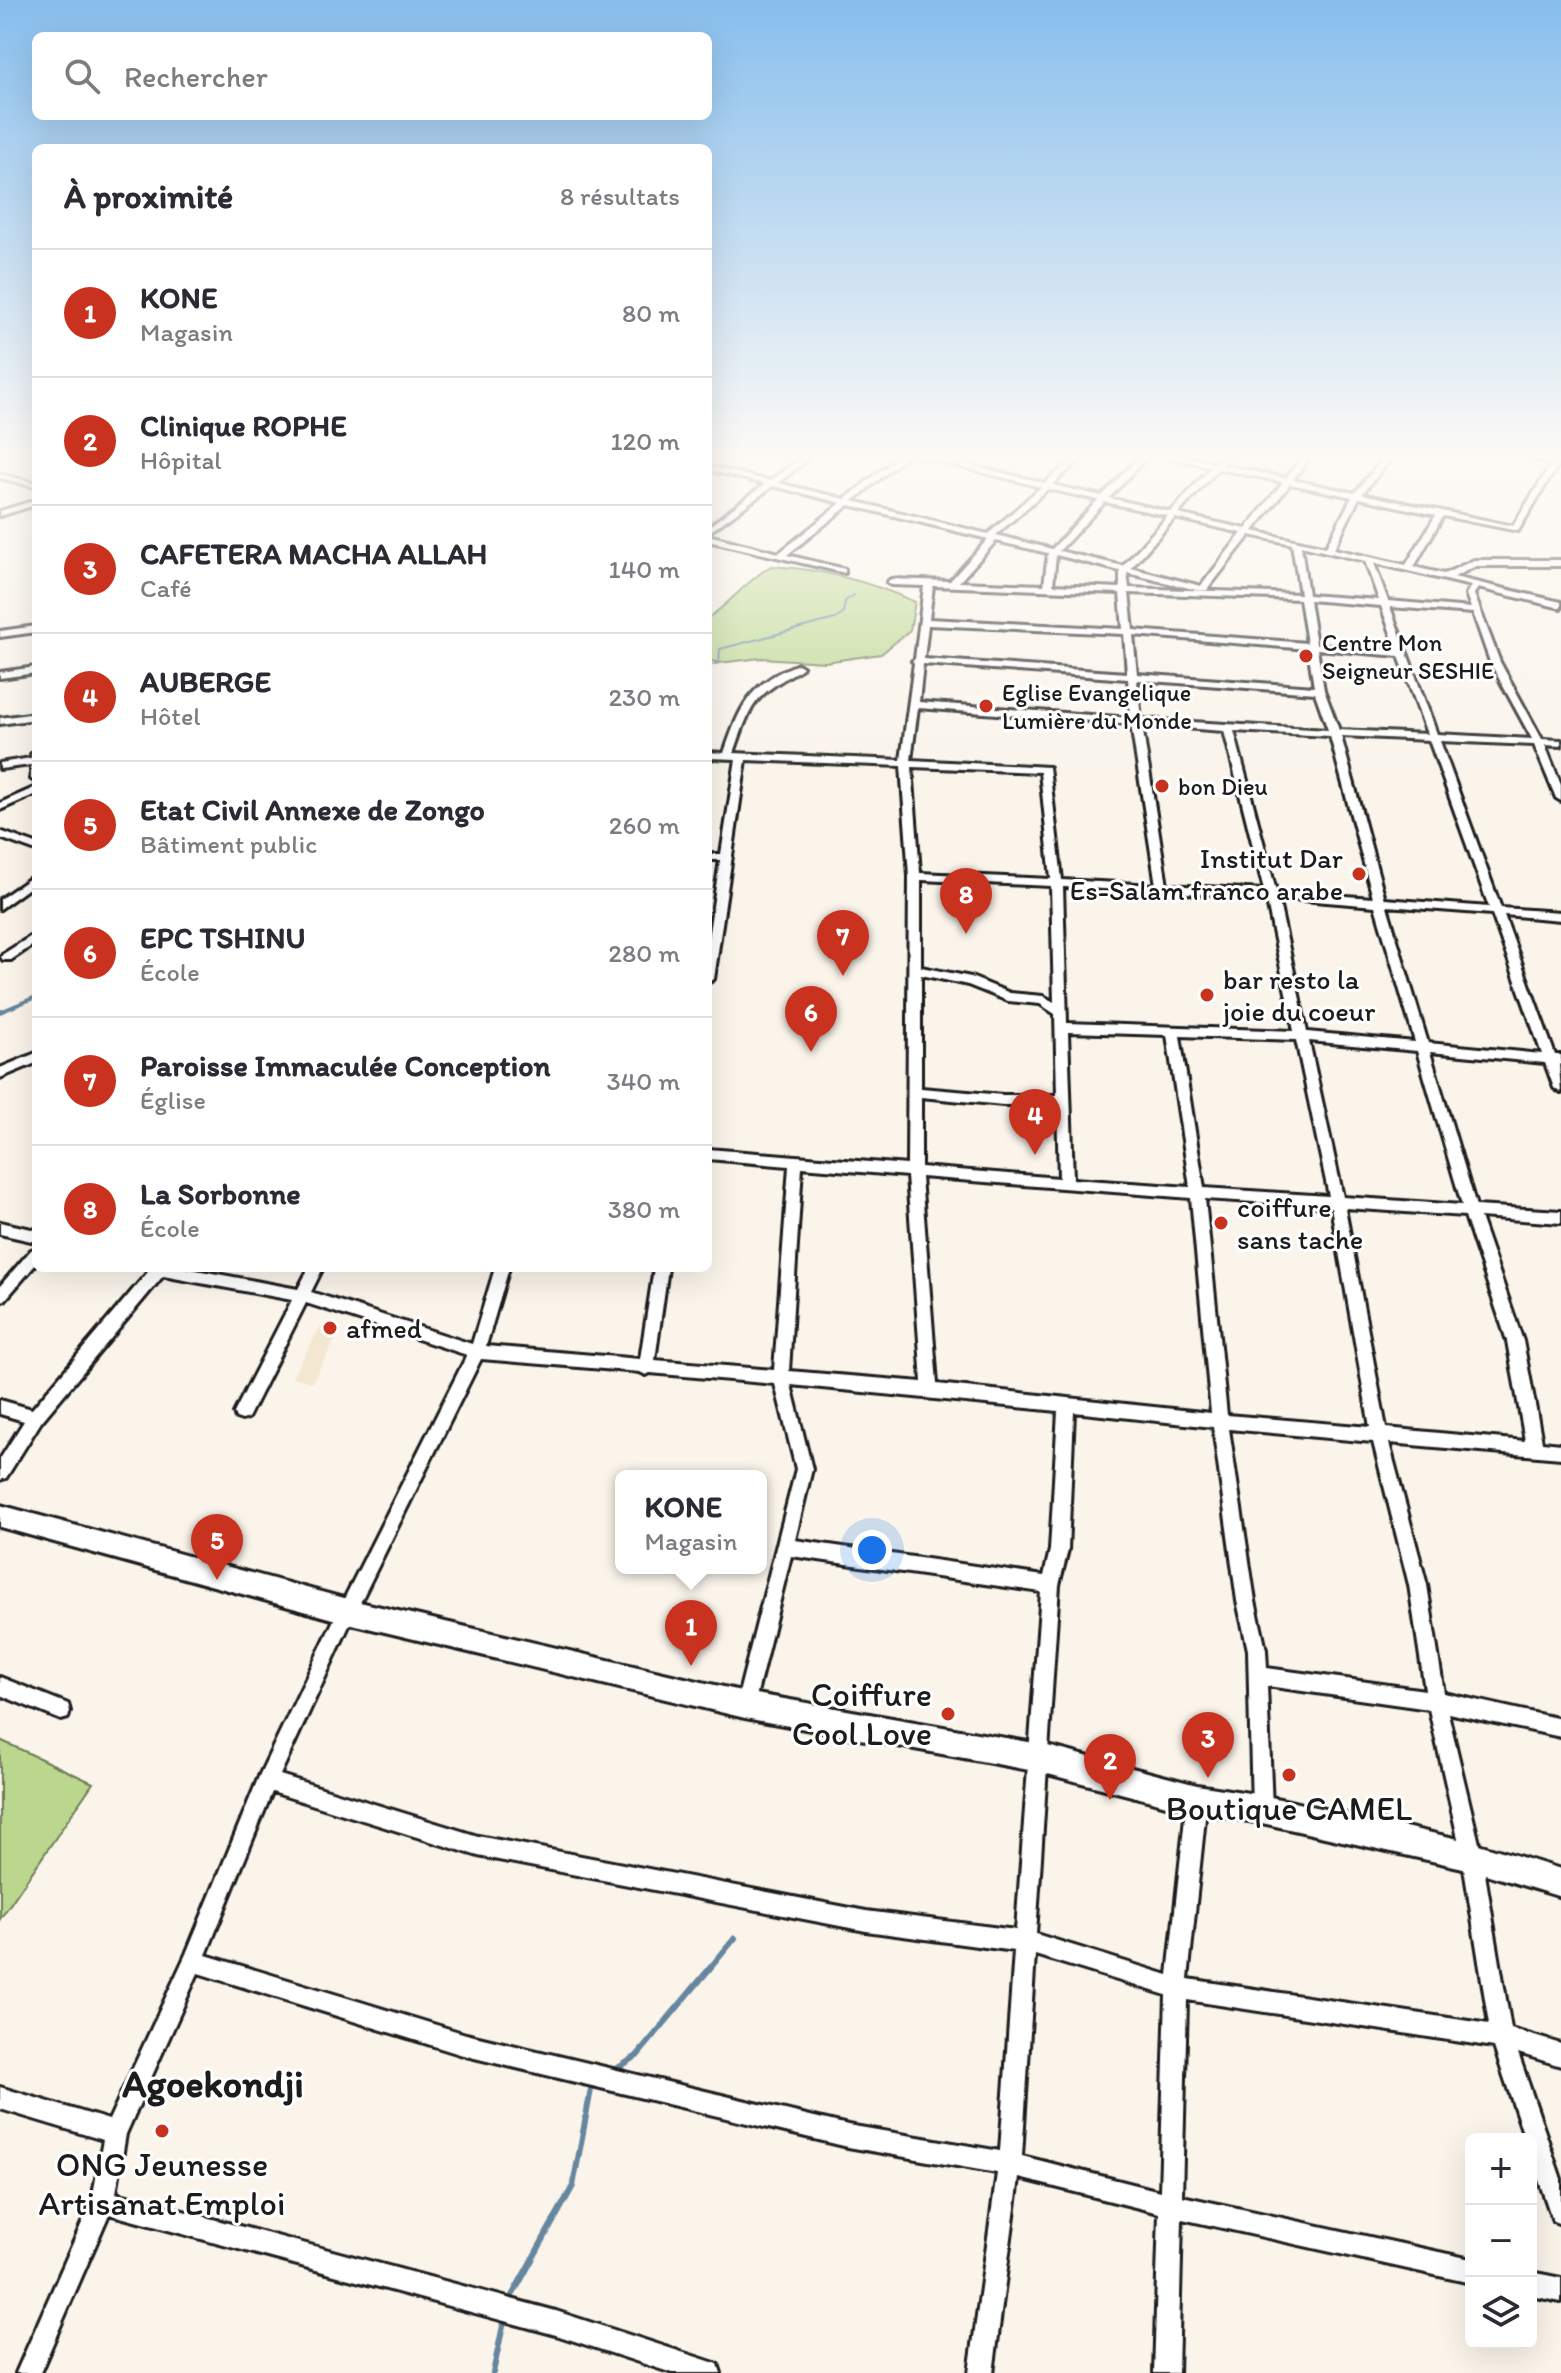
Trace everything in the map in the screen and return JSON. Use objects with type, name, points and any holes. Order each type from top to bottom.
[{"type":"street","points":[[826,567],[842,571]]},
{"type":"street","points":[[953,583],[967,567]]},
{"type":"street","points":[[1048,587],[1050,567]]},
{"type":"street","points":[[1102,567],[1236,594]]},
{"type":"street","points":[[1128,567],[1123,572],[1136,721],[1162,889]]},
{"type":"street","points":[[1204,588],[1222,567]]},
{"type":"street","points":[[1300,567],[1309,645],[1319,690],[1335,734],[1380,902],[1471,1213],[1515,1341],[1535,1449]]},
{"type":"street","points":[[1372,567],[1431,738],[1557,1059],[1561,1088]]},
{"type":"street","points":[[1404,567],[1561,605]]},
{"type":"street","points":[[1446,577],[1467,567]]},
{"type":"street","points":[[891,582],[1306,597],[1476,611]]},
{"type":"street","points":[[929,584],[906,761],[915,876],[914,1170],[930,1390]]},
{"type":"street","points":[[1476,584],[1470,594],[1495,662],[1538,741],[1561,798]]},
{"type":"street","points":[[926,622],[1129,632],[1401,653]]},
{"type":"street","points":[[0,634],[32,630]]},
{"type":"street","points":[[917,661],[1319,690]]},
{"type":"street","points":[[712,944],[726,857],[734,757],[744,705],[758,690],[798,667]]},
{"type":"street","points":[[0,675],[32,671]]},
{"type":"street","points":[[914,705],[1228,728],[1561,743]]},
{"type":"street","points":[[0,721],[32,717]]},
{"type":"street","points":[[1228,728],[1271,894],[1337,1202],[1379,1435],[1418,1585],[1436,1701],[1472,1856],[1502,2037],[1561,2213]]},
{"type":"street","points":[[712,755],[1045,769],[1057,883],[1066,1184]]},
{"type":"street","points":[[0,766],[32,758]]},
{"type":"street","points":[[0,807],[32,792]]},
{"type":"street","points":[[0,834],[32,846]]},
{"type":"street","points":[[712,857],[726,857]]},
{"type":"street","points":[[915,876],[1271,894],[1561,916]]},
{"type":"street","points":[[0,905],[32,880]]},
{"type":"street","points":[[7,957],[32,940]]},
{"type":"street","points":[[915,970],[971,981],[1008,997],[1043,1000],[1061,1012]]},
{"type":"street","points":[[1061,1027],[1301,1036],[1557,1059]]},
{"type":"street","points":[[1173,1033],[1197,1190],[1220,1421],[1246,1601],[1257,1650],[1262,1809]]},
{"type":"street","points":[[0,1073],[32,1060]]},
{"type":"street","points":[[914,1092],[1003,1100],[1064,1100]]},
{"type":"street","points":[[712,1154],[1066,1184],[1197,1190],[1471,1213],[1561,1217]]},
{"type":"street","points":[[745,1705],[804,1469],[781,1377],[796,1161]]},
{"type":"street","points":[[0,1228],[32,1235]]},
{"type":"street","points":[[0,1296],[32,1259]]},
{"type":"street","points":[[0,1473],[35,1417],[154,1272]]},
{"type":"street","points":[[173,1272],[300,1295],[477,1352],[930,1390],[1220,1421],[1561,1451]]},
{"type":"street","points":[[242,1413],[314,1272]]},
{"type":"street","points":[[28,2373],[103,2201],[115,2133],[193,1961],[267,1781],[347,1611],[477,1352],[501,1272]]},
{"type":"street","points":[[646,1368],[660,1272]]},
{"type":"street","points":[[981,2373],[1010,2164],[1050,1585],[1059,1550],[1066,1404]]},
{"type":"street","points":[[0,1407],[35,1417]]},
{"type":"street","points":[[0,1516],[347,1611],[745,1705],[1040,1758],[1197,1799],[1262,1809],[1472,1856],[1561,1883]]},
{"type":"street","points":[[784,1547],[1050,1585]]},
{"type":"street","points":[[1258,1676],[1436,1701],[1561,1728]]},
{"type":"street","points":[[0,1686],[61,1711]]},
{"type":"street","points":[[267,1781],[478,1846],[866,1921],[1027,1942],[1177,1988],[1502,2037],[1561,2055]]},
{"type":"street","points":[[1166,2373],[1177,1988],[1197,1799]]},
{"type":"street","points":[[193,1961],[466,2045],[848,2136],[1010,2164],[1171,2205],[1465,2270]]},
{"type":"street","points":[[0,2098],[115,2133]]},
{"type":"street","points":[[103,2201],[556,2323],[709,2373]]},
{"type":"street","points":[[1537,2285],[1561,2290]]},
{"type":"shaded area","points":[[321,1326],[341,1330],[312,1382],[292,1377]]},
{"type":"green space","points":[[770,567],[778,567],[845,577],[880,588],[915,602],[910,630],[881,654],[825,662],[761,658],[712,661],[712,615]]},
{"type":"green space","points":[[0,1740],[93,1783],[0,1919]]},
{"type":"waterway","points":[[712,665],[719,663],[720,649],[835,619],[843,614],[845,601],[854,595]]},
{"type":"waterway","points":[[0,1012],[32,999]]},
{"type":"waterway","points":[[613,2071],[637,2056],[735,1938]]},
{"type":"waterway","points":[[508,2303],[573,2186],[592,2084]]},
{"type":"waterway","points":[[493,2373],[505,2316]]},
{"type":"place","name":"Centre Mon Seigneur SESHIE","points":[[1306,656]]},
{"type":"place","name":"Eglise Evangelique Lumière du Monde","points":[[986,706]]},
{"type":"place","name":"bon Dieu","points":[[1162,786]]},
{"type":"place","name":"Institut Dar Es-Salam franco arabe","points":[[1359,874]]},
{"type":"place","name":"La Sorbonne","points":[[966,934]]},
{"type":"place","name":"Paroisse Immaculée Conception","points":[[843,976]]},
{"type":"place","name":"bar resto la joie du coeur","points":[[1207,995]]},
{"type":"place","name":"EPC TSHINU","points":[[811,1052]]},
{"type":"place","name":"AUBERGE","points":[[1035,1155]]},
{"type":"place","name":"coiffure sans tache","points":[[1221,1223]]},
{"type":"place","name":"afmed","points":[[330,1328]]},
{"type":"place","name":"Etat Civil Annexe de Zongo","points":[[217,1580]]},
{"type":"place","name":"KONE","points":[[691,1666]]},
{"type":"place","name":"Coiffure Cool Love","points":[[948,1714]]},
{"type":"place","name":"Boutique CAMEL","points":[[1289,1775]]},
{"type":"place","name":"CAFETERA MACHA ALLAH","points":[[1208,1778]]},
{"type":"place","name":"Clinique ROPHE","points":[[1110,1800]]},
{"type":"place","name":"ONG Jeunesse Artisanat Emploi","points":[[162,2131]]},
{"type":"district","name":"Agoekondji","points":[[213,2084]]}]
